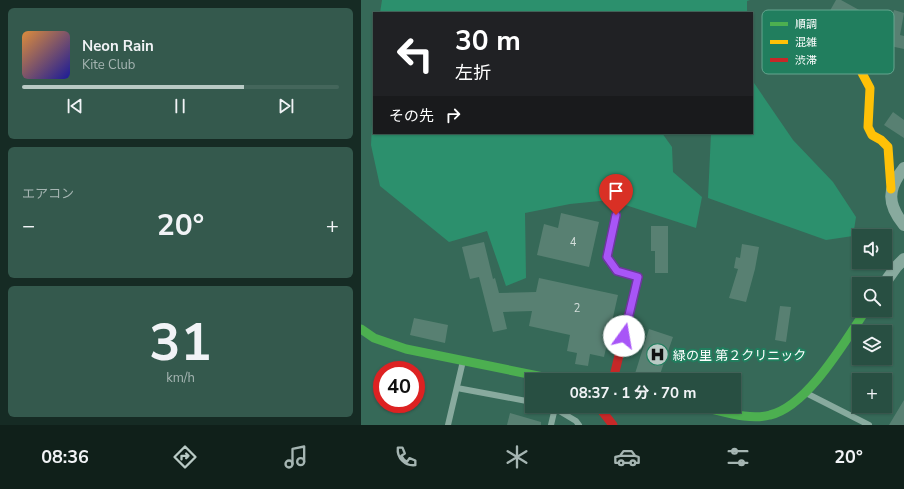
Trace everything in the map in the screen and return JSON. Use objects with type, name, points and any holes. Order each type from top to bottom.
[{"type":"street","points":[[862,74],[869,88],[868,127],[872,135],[881,140],[887,147],[893,210],[904,225]]},
{"type":"street","points":[[891,189],[904,168]]},
{"type":"street","points":[[615,373],[638,277],[617,271],[607,257],[616,215]]},
{"type":"street","points":[[889,277],[904,259]]},
{"type":"street","points":[[733,413],[749,416],[771,414],[790,407],[806,393],[861,317]]},
{"type":"street","points":[[361,330],[374,338]]},
{"type":"street","points":[[361,336],[374,338],[406,349],[527,373]]},
{"type":"street","points":[[604,413],[613,425]]},
{"type":"lane","points":[[448,425],[463,360]]},
{"type":"lane","points":[[457,388],[525,401]]},
{"type":"lane","points":[[806,393],[869,425]]},
{"type":"lane","points":[[551,425],[552,413]]},
{"type":"lane","points":[[563,413],[576,421],[579,425]]},
{"type":"green space","points":[[382,0],[750,0],[747,1],[747,12],[380,12]]},
{"type":"green space","points":[[753,81],[793,140],[833,182],[856,217],[854,229],[852,229],[852,236],[826,240],[708,198],[711,134],[753,134]]},
{"type":"green space","points":[[373,103],[373,134],[663,134],[672,147],[673,172],[702,197],[696,228],[610,200],[570,204],[525,213],[526,278],[506,286],[487,231],[449,242],[380,186],[371,145]]},
{"type":"building","points":[[836,0],[841,0],[859,10],[830,10]]},
{"type":"building","points":[[894,10],[904,13],[900,35],[904,36],[904,49],[894,47]]},
{"type":"building","points":[[893,112],[904,120],[904,138],[884,125]]},
{"type":"building","points":[[561,213],[599,222],[589,267],[537,255],[544,224],[558,228]]},
{"type":"building","points":[[651,226],[668,226],[668,273],[655,273],[655,251],[651,251]]},
{"type":"building","points":[[484,242],[493,279],[495,278],[499,293],[536,292],[539,278],[618,295],[604,357],[590,354],[588,366],[575,364],[577,353],[567,351],[570,335],[529,326],[532,311],[503,312],[507,329],[493,332],[479,277],[470,279],[462,247]]},
{"type":"building","points":[[742,244],[759,247],[746,302],[729,298],[738,269],[734,268],[736,257],[740,258]]},
{"type":"building","points":[[780,306],[791,307],[786,342],[775,340]]},
{"type":"building","points":[[414,318],[448,325],[445,343],[410,335]]},
{"type":"building","points":[[649,329],[673,337],[660,373],[635,373]]},
{"type":"building","points":[[904,400],[904,425],[889,425]]},
{"type":"building","points":[[510,413],[541,422],[541,425],[507,425]]},
{"type":"traffic: fast","points":[[728,413],[752,417],[770,415],[784,409],[798,399],[812,386],[824,371],[861,317]]},
{"type":"traffic: fast","points":[[361,329],[374,338],[406,349],[525,373]]},
{"type":"traffic: slow","points":[[863,74],[870,88],[868,127],[872,135],[881,140],[888,147],[891,189]]},
{"type":"traffic: jam","points":[[615,373],[638,277],[617,271],[607,257],[616,215]]},
{"type":"traffic: jam","points":[[604,413],[613,425]]},
{"type":"place","name":"緑の里 第２クリニック","points":[[657,355]]},
{"type":"route","points":[[616,215],[607,257],[617,271],[638,277],[624,336]]}]
